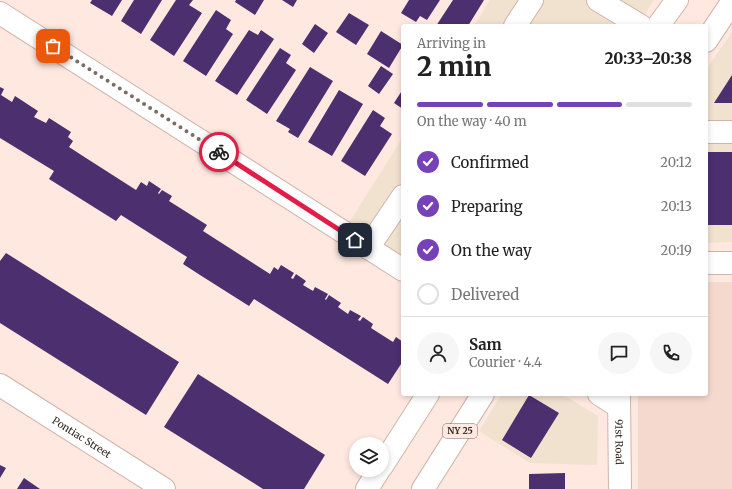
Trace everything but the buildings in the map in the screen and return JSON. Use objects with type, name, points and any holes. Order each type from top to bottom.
[{"type":"street","points":[[516,24],[532,0]]},
{"type":"street","points":[[598,0],[638,24]]},
{"type":"street","points":[[659,24],[676,0]]},
{"type":"street","points":[[708,39],[732,2]]},
{"type":"street","points":[[0,13],[401,269]]},
{"type":"street","points":[[708,132],[732,132]]},
{"type":"street","points":[[368,248],[401,199]]},
{"type":"street","points":[[708,263],[732,263]]},
{"type":"street","name":"Pontiac Street","points":[[0,385],[164,489]]},
{"type":"street","points":[[389,455],[427,396]]},
{"type":"street","name":"NY 25","points":[[423,489],[482,396]]},
{"type":"street","points":[[606,396],[619,400]]},
{"type":"street","name":"91st Road","points":[[619,400],[620,489]]},
{"type":"street","points":[[367,489],[375,477]]},
{"type":"shaded area","points":[[490,0],[654,0],[638,24],[475,24]]},
{"type":"shaded area","points":[[732,32],[732,242],[708,243],[708,67]]},
{"type":"shaded area","points":[[401,140],[401,258],[347,226]]},
{"type":"shaded area","points":[[708,282],[732,282],[732,489],[638,489],[638,396],[708,396]]},
{"type":"shaded area","points":[[501,396],[565,396],[598,416],[597,465],[530,463],[479,431]]},
{"type":"way so far","points":[[53,46],[219,152]]},
{"type":"route","points":[[219,152],[355,240]]}]
